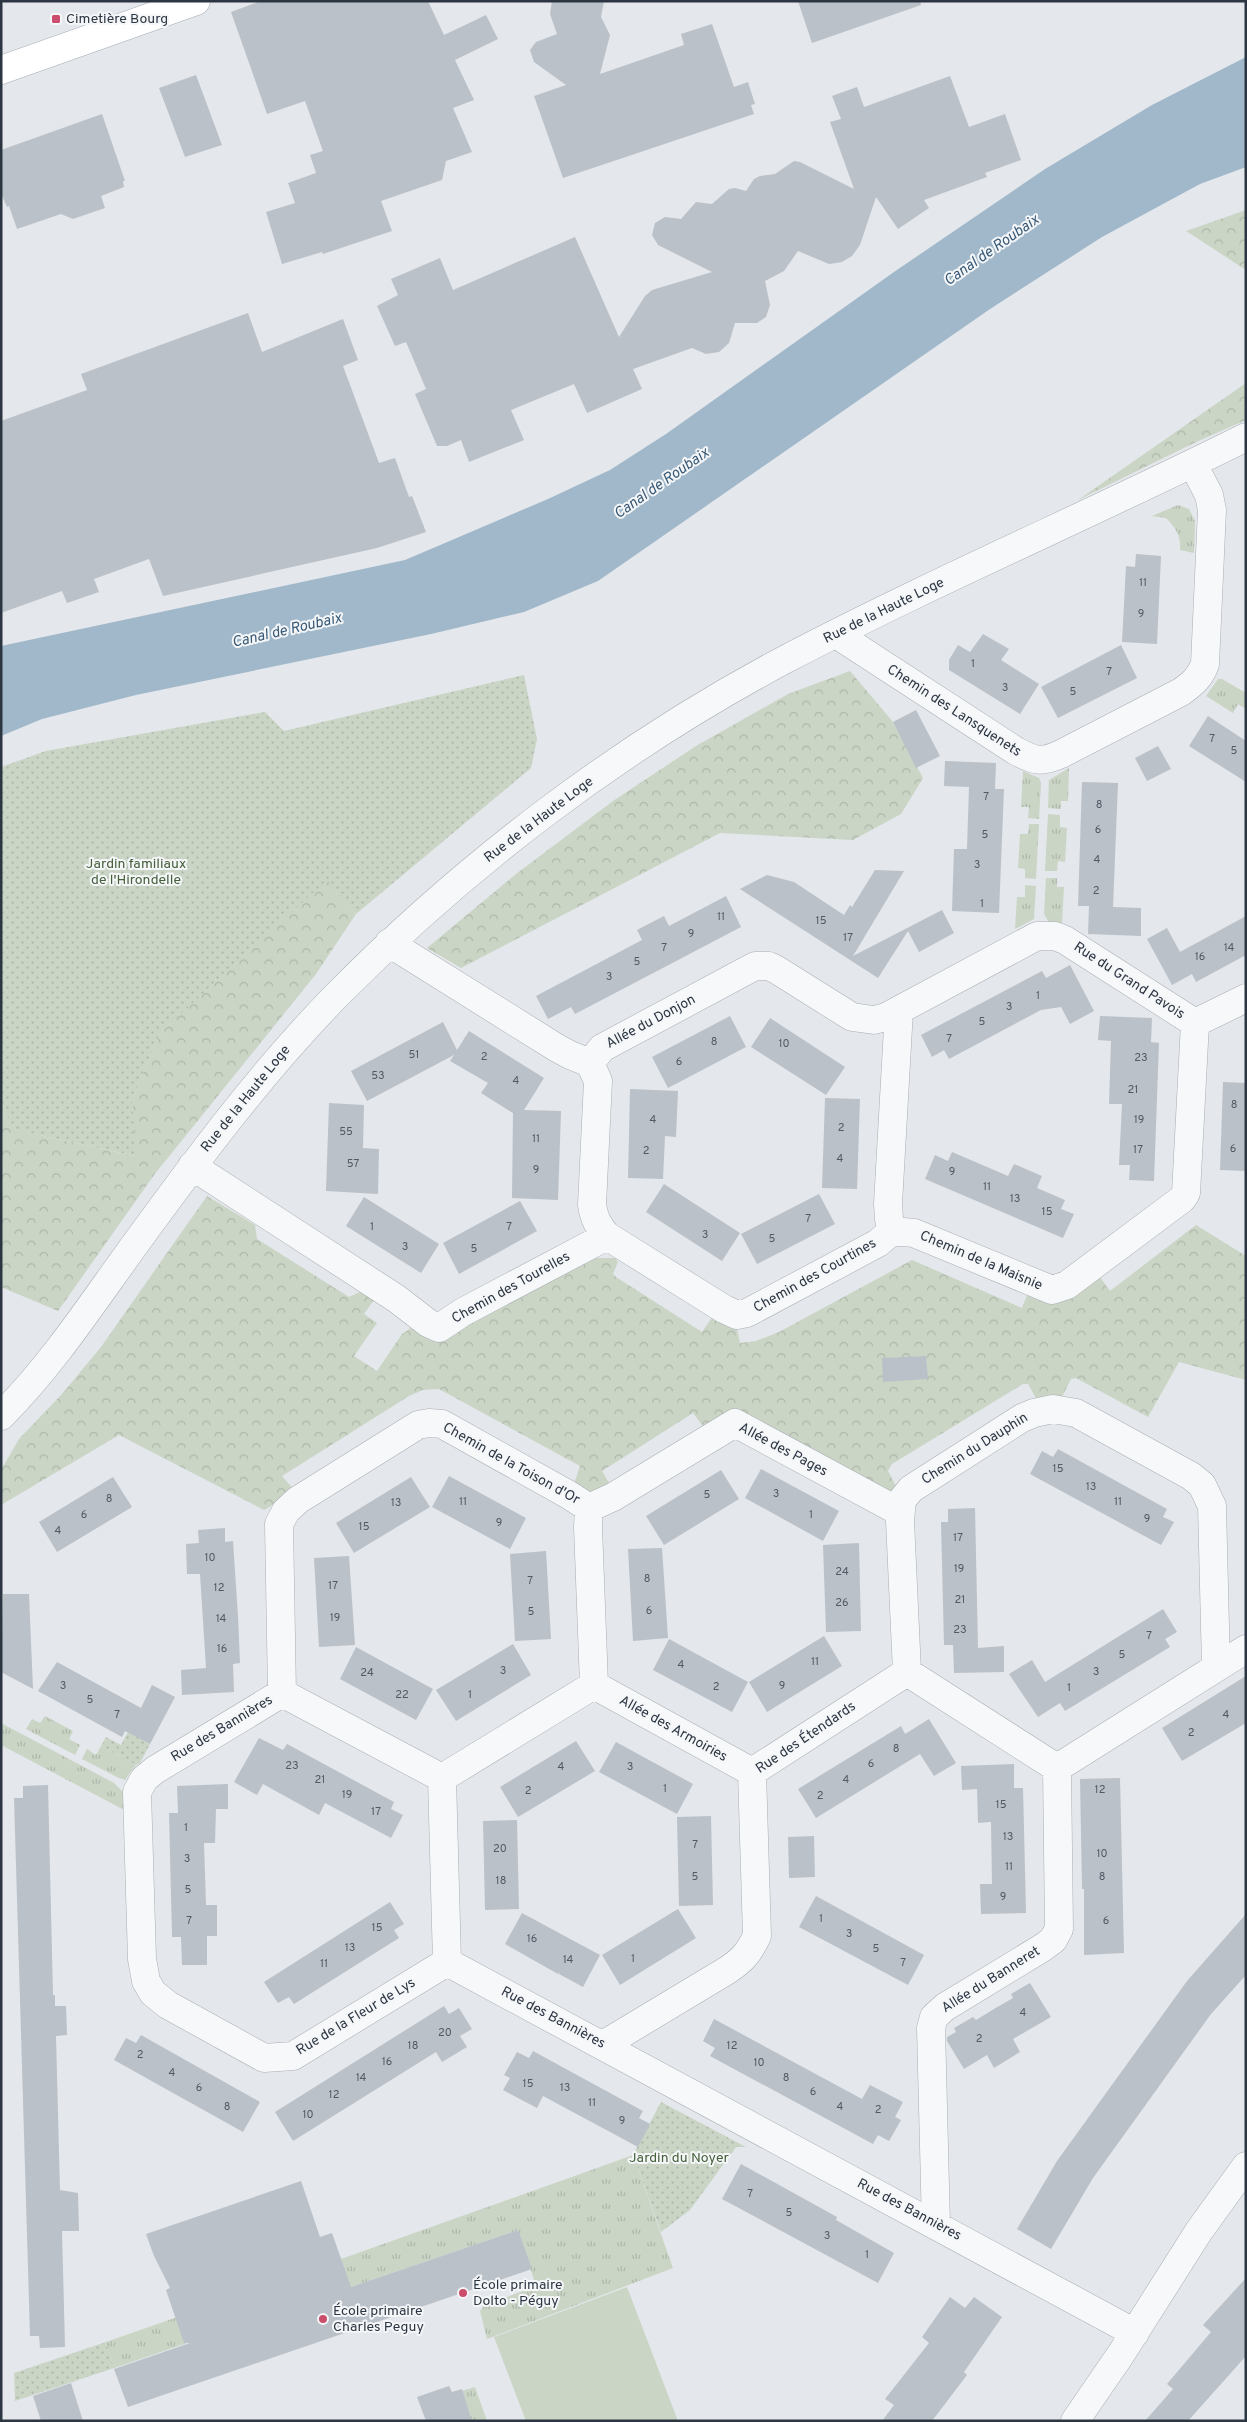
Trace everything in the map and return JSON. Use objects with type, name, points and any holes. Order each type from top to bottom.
[{"type":"main road","points":[[1,70],[196,1]]},
{"type":"street","name":"Rue de la Haute Loge","points":[[1,1416],[23,1393],[74,1328],[192,1166],[278,1057],[389,943],[460,881],[608,767],[723,696],[836,634],[1246,437]]},
{"type":"street","name":"Chemin des Lansquenets","points":[[836,634],[1032,760],[1046,760],[1061,754],[1181,692],[1194,682],[1202,672],[1205,664],[1212,510],[1209,495],[1193,464]]},
{"type":"street","name":"Rue du Grand Pavois","points":[[899,1010],[1037,936],[1055,936],[1065,940],[1195,1023],[1246,998]]},
{"type":"street","points":[[389,943],[556,1048],[590,1063],[598,1081],[592,1205],[594,1217],[607,1236]]},
{"type":"street","name":"Allée du Donjon","points":[[590,1063],[602,1048],[755,966],[769,966],[777,970],[857,1018],[874,1020],[899,1010]]},
{"type":"street","points":[[892,1231],[888,1204],[899,1010]]},
{"type":"street","name":"Chemin de la Maisnie","points":[[892,1231],[914,1233],[1044,1289],[1052,1290],[1067,1285],[1182,1199],[1186,1193],[1195,1023]]},
{"type":"street","name":"Chemin des Tourelles","points":[[192,1166],[397,1299],[428,1323],[439,1328],[472,1307],[607,1236]]},
{"type":"street","name":"Chemin des Courtines","points":[[607,1236],[737,1315],[747,1313],[878,1243],[892,1231]]},
{"type":"street","name":"Chemin du Dauphin","points":[[907,1672],[900,1512],[902,1500],[911,1489],[1022,1418],[1053,1409],[1076,1413],[1191,1476],[1202,1484],[1212,1506],[1216,1667]]},
{"type":"street","name":"Allée des Pages","points":[[589,1508],[613,1497],[735,1423],[900,1512]]},
{"type":"street","name":"Chemin de la Toison d'Or","points":[[282,1693],[279,1524],[286,1511],[298,1500],[418,1425],[442,1424],[569,1494],[589,1508],[588,1527],[594,1685]]},
{"type":"street","points":[[907,1672],[1057,1768],[1246,1649]]},
{"type":"street","name":"Rue des Étendards","points":[[603,2045],[726,1971],[744,1958],[752,1947],[757,1936],[752,1772],[907,1672]]},
{"type":"street","points":[[447,1962],[442,1778],[594,1685]]},
{"type":"street","name":"Allée des Armoiries","points":[[594,1685],[752,1772]]},
{"type":"street","name":"Rue des Bannières","points":[[137,1792],[144,1779],[155,1770],[282,1693],[442,1778]]},
{"type":"street","name":"Allée du Banneret","points":[[936,2225],[932,2028],[934,2017],[945,2006],[1053,1940],[1058,1929],[1057,1768]]},
{"type":"street","name":"Rue de la Fleur de Lys","points":[[137,1792],[142,1959],[146,1981],[153,1994],[168,2005],[264,2058],[293,2056],[447,1962]]},
{"type":"street","name":"Rue des Bannières","points":[[447,1962],[1135,2333]]},
{"type":"street","points":[[1075,2421],[1135,2333],[1199,2231],[1246,2166]]},
{"type":"green space","points":[[1246,210],[1246,270],[1186,231]]},
{"type":"green space","points":[[1246,383],[1246,420],[1196,442],[1078,500]]},
{"type":"green space","points":[[1178,505],[1189,509],[1195,521],[1194,553],[1180,550],[1180,540],[1177,532],[1166,518],[1152,516]]},
{"type":"green space","points":[[850,671],[893,722],[923,778],[901,814],[853,840],[720,833],[461,968],[427,948],[516,874],[613,801],[696,746],[788,694]]},
{"type":"green space","name":"Jardin familiaux de l'Hirondelle","points":[[524,675],[537,739],[531,768],[356,914],[327,880],[160,1033],[132,1100],[136,1156],[16,1130],[1,1107],[1,767],[46,751],[265,712],[284,731]]},
{"type":"green space","points":[[1218,679],[1222,679],[1246,693],[1246,709],[1238,704],[1233,713],[1206,696]]},
{"type":"green space","points":[[1069,768],[1068,801],[1061,801],[1061,809],[1048,808],[1049,780]]},
{"type":"green space","points":[[1023,771],[1039,778],[1041,783],[1039,819],[1028,818],[1029,807],[1021,807]]},
{"type":"green space","points":[[1048,814],[1060,815],[1060,827],[1067,828],[1065,862],[1058,861],[1057,871],[1045,871]]},
{"type":"green space","points":[[1029,824],[1039,824],[1036,879],[1025,878],[1025,869],[1018,868],[1020,834],[1028,834]]},
{"type":"green space","points":[[1046,878],[1057,878],[1057,887],[1064,887],[1062,924],[1050,924],[1044,914]]},
{"type":"green space","points":[[327,879],[356,914],[316,974],[154,1175],[58,1311],[1,1287],[1,1107],[16,1130],[135,1156],[132,1100],[160,1033]]},
{"type":"green space","points":[[1025,885],[1036,886],[1034,919],[1015,929],[1017,897],[1025,897]]},
{"type":"green space","points":[[207,1196],[255,1225],[257,1239],[349,1297],[360,1292],[374,1300],[364,1314],[377,1323],[354,1356],[377,1371],[402,1334],[411,1328],[436,1340],[455,1335],[471,1319],[593,1258],[615,1258],[618,1262],[613,1274],[616,1277],[702,1332],[715,1313],[736,1324],[740,1343],[756,1341],[779,1332],[912,1260],[1022,1308],[1028,1293],[1097,1273],[1110,1291],[1196,1225],[1246,1256],[1246,1380],[1179,1362],[1148,1417],[1076,1378],[1071,1379],[1062,1397],[1038,1402],[1028,1384],[1023,1384],[892,1464],[888,1471],[897,1488],[891,1492],[807,1454],[705,1429],[693,1413],[602,1471],[612,1488],[595,1494],[573,1487],[580,1466],[439,1389],[423,1390],[409,1396],[282,1476],[296,1492],[264,1510],[119,1435],[1,1505],[1,1470],[19,1439],[62,1394],[101,1347]]},
{"type":"green space","points":[[45,1716],[73,1731],[69,1739],[80,1745],[75,1755],[26,1729],[32,1719],[40,1723]]},
{"type":"green space","points":[[1,1723],[114,1783],[128,1797],[130,1813],[1,1745]]},
{"type":"green space","points":[[128,1732],[150,1744],[140,1763],[136,1765],[101,1746],[106,1737],[121,1745]]},
{"type":"green space","points":[[101,1746],[136,1765],[125,1780],[82,1759],[87,1749],[96,1755]]},
{"type":"green space","name":"Jardin du Noyer","points":[[661,2102],[746,2147],[736,2147],[690,2210],[661,2232],[633,2155]]},
{"type":"green space","points":[[633,2155],[673,2268],[487,2339],[480,2311],[484,2306],[536,2286],[518,2230],[114,2368],[106,2342]]},
{"type":"green space","points":[[627,2287],[678,2421],[526,2421],[494,2337]]},
{"type":"green space","points":[[106,2342],[114,2368],[15,2401],[14,2373]]},
{"type":"green space","points":[[475,2387],[487,2421],[472,2421],[462,2391]]},
{"type":"water","name":"Canal de Roubaix","points":[[1246,57],[1246,167],[1200,184],[1102,237],[990,309],[598,581],[524,612],[431,634],[136,695],[42,719],[1,736],[1,646],[405,560],[548,499],[610,470],[666,434],[894,272],[1045,169],[1152,105]]},
{"type":"building","points":[[261,1],[428,1],[444,35],[486,15],[498,39],[455,60],[474,100],[453,108],[472,152],[446,161],[442,180],[381,201],[392,231],[323,254],[322,252],[282,264],[266,212],[295,203],[288,183],[316,173],[310,155],[323,151],[305,101],[267,114],[231,12]]},
{"type":"building","points":[[552,1],[604,1],[601,17],[610,35],[600,74],[684,45],[681,34],[712,24],[734,87],[748,82],[755,104],[751,105],[754,114],[563,178],[534,96],[566,85],[534,62],[530,50],[536,42],[557,34],[550,14]]},
{"type":"building","points":[[798,1],[920,1],[921,5],[812,43]]},
{"type":"building","points":[[196,75],[222,145],[185,157],[159,88]]},
{"type":"building","points":[[950,76],[969,127],[1005,114],[1021,160],[985,173],[987,177],[924,200],[929,208],[898,229],[876,197],[860,245],[852,256],[842,262],[829,264],[798,251],[784,271],[765,281],[770,305],[766,317],[757,323],[735,323],[729,343],[719,352],[706,354],[692,348],[633,369],[642,389],[587,413],[574,384],[511,410],[524,440],[469,462],[461,440],[447,446],[437,446],[415,394],[426,389],[406,342],[395,346],[377,306],[398,295],[391,279],[440,258],[453,290],[575,237],[619,337],[645,296],[652,290],[712,272],[658,245],[652,235],[655,223],[665,217],[681,219],[696,202],[712,204],[729,189],[735,188],[746,191],[754,179],[760,176],[775,174],[794,161],[800,162],[854,189],[830,122],[841,119],[832,96],[857,87],[864,107]]},
{"type":"building","points":[[102,114],[125,181],[123,181],[124,187],[101,196],[105,208],[73,219],[61,214],[17,229],[9,206],[7,207],[1,193],[1,150]]},
{"type":"building","points":[[248,313],[262,352],[343,319],[358,360],[343,366],[379,463],[395,458],[409,497],[412,496],[426,532],[377,548],[163,596],[149,559],[94,579],[99,592],[67,603],[62,591],[1,613],[1,421],[87,390],[81,374]]},
{"type":"building","points":[[1136,554],[1161,556],[1157,644],[1122,642],[1126,566],[1135,567]]},
{"type":"building","points":[[983,634],[1009,649],[1001,660],[1039,684],[1020,714],[949,670],[949,660],[958,645],[970,652]]},
{"type":"building","points":[[1121,645],[1137,678],[1058,718],[1041,687]]},
{"type":"building","points":[[916,710],[940,756],[916,768],[893,722]]},
{"type":"building","points":[[1208,716],[1246,741],[1246,782],[1189,746]]},
{"type":"building","points":[[1158,746],[1171,769],[1147,781],[1135,758]]},
{"type":"building","points":[[945,761],[996,763],[995,789],[1004,789],[999,913],[952,911],[954,849],[967,849],[969,787],[944,786]]},
{"type":"building","points":[[1082,782],[1118,783],[1113,907],[1141,908],[1141,936],[1088,934],[1089,906],[1078,906]]},
{"type":"building","points":[[875,870],[904,871],[853,956],[942,910],[954,933],[919,952],[908,931],[878,978],[740,889],[767,875],[794,882],[844,915],[850,905],[852,907]]},
{"type":"building","points":[[726,896],[741,927],[575,1014],[571,1007],[548,1019],[536,996],[642,940],[637,930],[664,916],[669,926]]},
{"type":"building","points":[[1246,916],[1246,955],[1196,982],[1192,974],[1172,985],[1147,939],[1167,928],[1180,952]]},
{"type":"building","points":[[1070,965],[1094,1011],[1070,1024],[1061,1007],[1041,1010],[949,1059],[944,1050],[932,1057],[921,1035],[1042,971],[1046,978]]},
{"type":"building","points":[[730,1016],[746,1047],[668,1088],[652,1057]]},
{"type":"building","points":[[1100,1016],[1152,1018],[1151,1042],[1159,1043],[1154,1181],[1129,1180],[1130,1165],[1119,1165],[1122,1104],[1109,1104],[1111,1041],[1098,1040]]},
{"type":"building","points":[[770,1018],[845,1067],[826,1095],[751,1047]]},
{"type":"building","points":[[443,1022],[457,1050],[469,1031],[544,1078],[524,1110],[561,1111],[558,1200],[512,1198],[513,1113],[481,1093],[488,1083],[450,1061],[454,1055],[367,1101],[351,1071]]},
{"type":"building","points":[[1223,1082],[1246,1083],[1246,1171],[1220,1170]]},
{"type":"building","points":[[630,1089],[678,1091],[676,1137],[665,1136],[663,1179],[628,1178]]},
{"type":"building","points":[[825,1098],[860,1099],[857,1189],[822,1188]]},
{"type":"building","points":[[329,1103],[364,1105],[363,1148],[379,1149],[378,1194],[326,1191]]},
{"type":"building","points":[[952,1152],[1008,1176],[1014,1164],[1042,1176],[1037,1188],[1065,1200],[1061,1209],[1074,1214],[1063,1238],[925,1179],[935,1155],[948,1161]]},
{"type":"building","points":[[664,1184],[740,1233],[722,1261],[646,1212]]},
{"type":"building","points":[[819,1194],[835,1224],[757,1264],[741,1234]]},
{"type":"building","points":[[364,1197],[439,1244],[421,1273],[346,1226]]},
{"type":"building","points":[[520,1201],[537,1231],[459,1274],[443,1243]]},
{"type":"building","points":[[926,1356],[928,1379],[883,1382],[882,1358]]},
{"type":"building","points":[[1058,1449],[1167,1509],[1163,1517],[1174,1522],[1161,1545],[1030,1474],[1042,1451],[1053,1457]]},
{"type":"building","points":[[761,1469],[839,1511],[823,1541],[745,1498]]},
{"type":"building","points":[[721,1470],[739,1499],[664,1545],[646,1516]]},
{"type":"building","points":[[449,1476],[526,1518],[510,1549],[432,1507]]},
{"type":"building","points":[[113,1477],[132,1507],[57,1552],[39,1522]]},
{"type":"building","points":[[411,1477],[430,1507],[354,1553],[336,1523]]},
{"type":"building","points":[[975,1508],[978,1648],[1004,1646],[1004,1672],[954,1673],[953,1645],[944,1645],[941,1522],[948,1522],[948,1509]]},
{"type":"building","points":[[225,1528],[225,1542],[233,1541],[238,1616],[240,1663],[233,1664],[234,1692],[182,1695],[181,1670],[206,1668],[200,1574],[187,1574],[186,1544],[199,1543],[198,1530]]},
{"type":"building","points":[[859,1543],[861,1631],[826,1632],[823,1545]]},
{"type":"building","points":[[662,1548],[668,1638],[633,1641],[628,1549]]},
{"type":"building","points":[[546,1551],[551,1639],[515,1641],[510,1554]]},
{"type":"building","points":[[349,1556],[355,1645],[319,1647],[314,1558]]},
{"type":"building","points":[[3,1594],[29,1594],[33,1689],[1,1672]]},
{"type":"building","points":[[1163,1609],[1177,1632],[1165,1639],[1170,1647],[1065,1711],[1060,1703],[1038,1717],[1009,1674],[1032,1660],[1045,1682]]},
{"type":"building","points":[[824,1636],[842,1666],[767,1712],[749,1682]]},
{"type":"building","points":[[669,1639],[748,1682],[732,1712],[653,1670]]},
{"type":"building","points":[[513,1644],[531,1675],[456,1721],[436,1690]]},
{"type":"building","points":[[356,1647],[433,1689],[416,1720],[340,1679]]},
{"type":"building","points":[[57,1662],[141,1708],[152,1685],[175,1697],[150,1744],[125,1731],[122,1737],[38,1691]]},
{"type":"building","points":[[1246,1676],[1246,1723],[1182,1761],[1162,1728]]},
{"type":"building","points":[[929,1719],[956,1763],[934,1776],[920,1754],[816,1818],[798,1789],[901,1726],[905,1734]]},
{"type":"building","points":[[259,1738],[283,1750],[287,1744],[394,1802],[391,1809],[403,1815],[391,1838],[325,1803],[319,1815],[263,1784],[257,1795],[234,1782]]},
{"type":"building","points":[[576,1741],[595,1771],[518,1817],[500,1787]]},
{"type":"building","points":[[616,1742],[693,1784],[677,1814],[599,1772]]},
{"type":"building","points":[[1014,1764],[1014,1788],[1023,1788],[1026,1913],[981,1914],[980,1884],[992,1884],[991,1822],[978,1823],[977,1789],[962,1790],[961,1766]]},
{"type":"building","points":[[1120,1778],[1124,1953],[1084,1955],[1080,1779]]},
{"type":"building","points":[[228,1784],[228,1809],[216,1809],[215,1843],[204,1843],[206,1905],[217,1905],[217,1936],[207,1936],[207,1965],[182,1965],[181,1937],[172,1937],[169,1813],[178,1813],[177,1786]]},
{"type":"building","points":[[48,1785],[53,1995],[55,1995],[55,2006],[66,2006],[67,2035],[56,2036],[60,2190],[78,2193],[79,2231],[62,2231],[65,2347],[40,2348],[39,2336],[30,2336],[14,1798],[23,1798],[23,1786]]},
{"type":"building","points":[[711,1816],[713,1905],[679,1906],[677,1817]]},
{"type":"building","points":[[517,1820],[519,1909],[485,1910],[483,1821]]},
{"type":"building","points":[[814,1836],[815,1877],[789,1878],[788,1837]]},
{"type":"building","points":[[816,1896],[924,1955],[908,1985],[799,1927]]},
{"type":"building","points":[[390,1902],[404,1924],[394,1930],[399,1938],[294,2004],[289,1997],[278,2003],[264,1982]]},
{"type":"building","points":[[678,1909],[696,1938],[620,1985],[602,1955]]},
{"type":"building","points":[[522,1913],[600,1955],[583,1987],[559,1974],[560,1972],[558,1974],[505,1944]]},
{"type":"building","points":[[1246,1914],[1246,1975],[1211,2014],[1093,2178],[1051,2249],[1017,2229],[1057,2161],[1187,1981]]},
{"type":"building","points":[[1030,1983],[1051,2017],[1013,2039],[1020,2052],[994,2068],[987,2055],[964,2069],[947,2041],[947,2037],[956,2032],[954,2028],[973,2017],[976,2020],[1013,1998],[1011,1994]]},
{"type":"building","points":[[444,2006],[449,2014],[459,2008],[472,2029],[460,2036],[467,2047],[442,2062],[436,2052],[293,2141],[275,2112]]},
{"type":"building","points":[[714,2019],[862,2099],[870,2085],[903,2102],[895,2117],[901,2120],[889,2141],[878,2135],[873,2144],[710,2056],[715,2048],[703,2041]]},
{"type":"building","points":[[141,2035],[260,2102],[243,2132],[114,2060],[126,2038],[136,2043]]},
{"type":"building","points":[[533,2051],[643,2111],[639,2118],[650,2124],[638,2147],[543,2096],[537,2108],[503,2090],[510,2078],[504,2075],[517,2052],[529,2058]]},
{"type":"building","points":[[741,2164],[837,2217],[836,2220],[894,2253],[878,2283],[722,2199]]},
{"type":"building","points":[[301,2181],[320,2237],[332,2233],[351,2287],[518,2230],[532,2269],[128,2407],[114,2369],[190,2343],[184,2343],[166,2290],[170,2288],[154,2256],[146,2234]]},
{"type":"building","points":[[1246,2278],[1246,2356],[1188,2421],[1145,2421],[1173,2389],[1167,2384],[1211,2332],[1203,2325]]},
{"type":"building","points":[[950,2297],[965,2308],[974,2297],[1002,2317],[964,2372],[967,2375],[932,2421],[882,2421],[894,2405],[885,2399],[929,2343],[922,2337]]},
{"type":"building","points":[[71,2383],[83,2421],[41,2421],[33,2396]]},
{"type":"building","points":[[449,2386],[452,2392],[462,2389],[472,2421],[426,2421],[417,2397]]},
{"type":"place","name":"Cimetière Bourg","points":[[56,19]]},
{"type":"place","name":"École primaire Dolto - Péguy","points":[[463,2293]]},
{"type":"place","name":"École primaire Charles Peguy","points":[[323,2319]]}]
